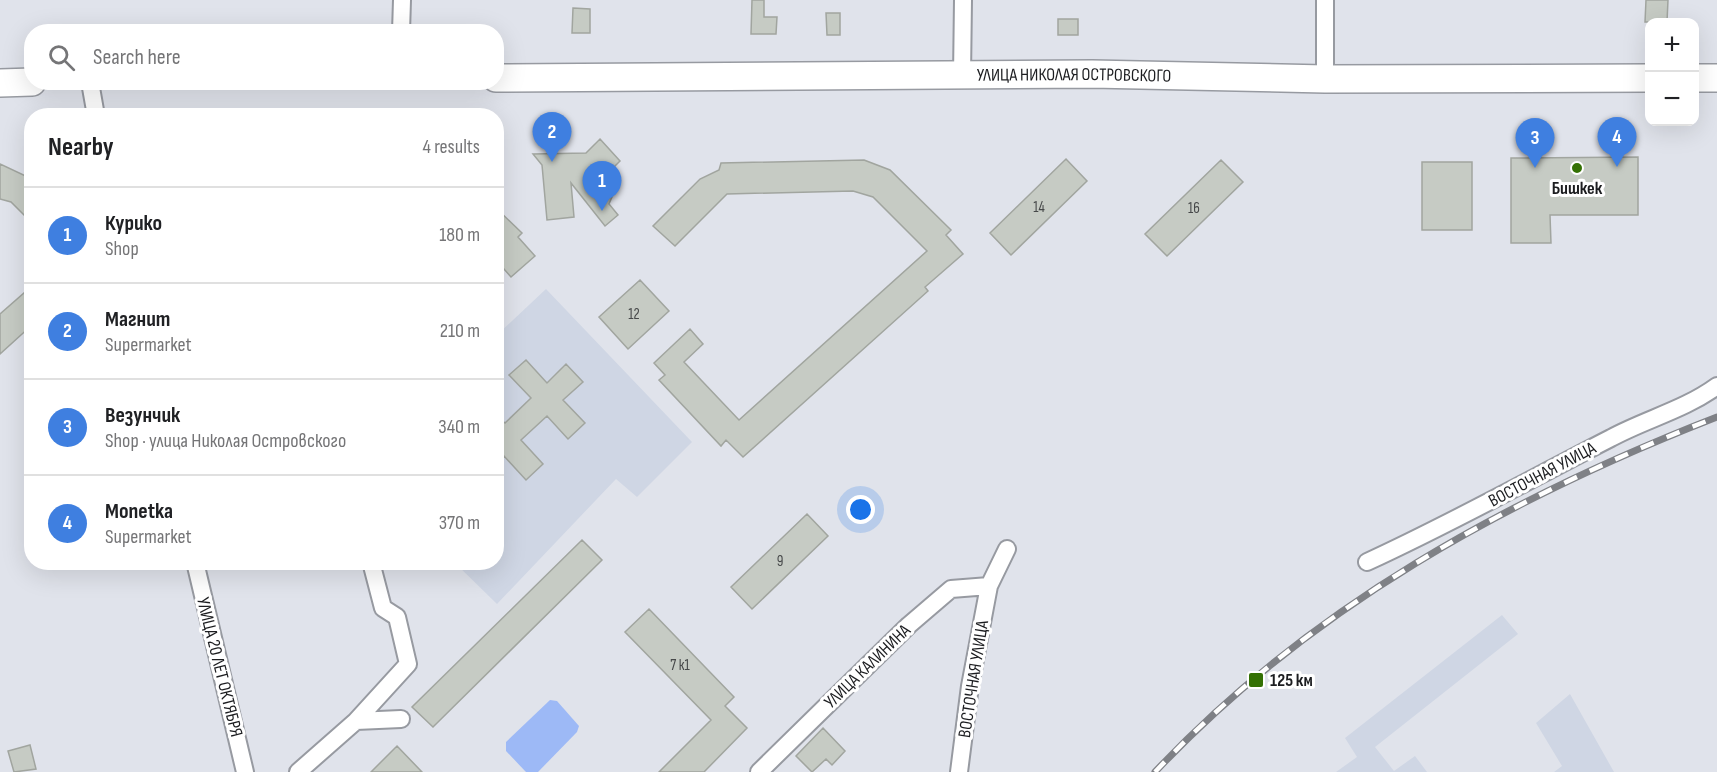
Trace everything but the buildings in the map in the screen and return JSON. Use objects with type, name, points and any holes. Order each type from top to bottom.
[{"type":"main road","name":"УЛИЦА НИКОЛАЯ ОСТРОВСКОГО","points":[[504,78],[1092,74],[1325,79],[1645,78]]},
{"type":"main road","points":[[1699,78],[1717,78]]},
{"type":"main road","points":[[0,83],[24,82]]},
{"type":"street","points":[[401,24],[402,0]]},
{"type":"street","points":[[962,76],[963,0]]},
{"type":"street","points":[[1325,0],[1325,79]]},
{"type":"street","points":[[91,90],[95,108]]},
{"type":"street","name":"ВОСТОЧНАЯ УЛИЦА","points":[[1366,562],[1440,528],[1614,436],[1694,403],[1717,386]]},
{"type":"street","name":"ВОСТОЧНАЯ УЛИЦА","points":[[960,772],[969,686],[989,586],[1007,549]]},
{"type":"street","name":"УЛИЦА 20 ЛЕТ ОКТЯБРЯ","points":[[197,570],[245,772]]},
{"type":"street","points":[[298,772],[356,721],[408,664],[397,617],[383,608],[373,570]]},
{"type":"street","name":"УЛИЦА КАЛИНИНА","points":[[759,772],[909,625],[951,589],[989,586]]},
{"type":"street","points":[[356,721],[401,719]]},
{"type":"shaded area","points":[[546,289],[692,442],[637,497],[616,479],[497,604],[462,570],[504,570],[504,328]]},
{"type":"shaded area","points":[[1502,615],[1518,634],[1375,747],[1394,771],[1415,756],[1427,772],[1336,772],[1357,757],[1345,738]]},
{"type":"shaded area","points":[[1570,694],[1614,772],[1554,772],[1562,766],[1536,723]]},
{"type":"shaded area","points":[[550,700],[557,701],[579,726],[577,732],[538,772],[526,772],[506,751],[506,742]]},
{"type":"railway","points":[[1155,772],[1215,713],[1279,658],[1346,609],[1416,563],[1489,521],[1563,483],[1717,417]]},
{"type":"place","name":"Магнит","points":[[552,162]]},
{"type":"place","name":"Monetka","points":[[1617,167]]},
{"type":"place","name":"Везунчик","points":[[1535,168]]},
{"type":"place","name":"Бишкек","points":[[1577,168]]},
{"type":"place","name":"Курико","points":[[602,211]]},
{"type":"place","name":"125 км","points":[[1256,680]]}]
